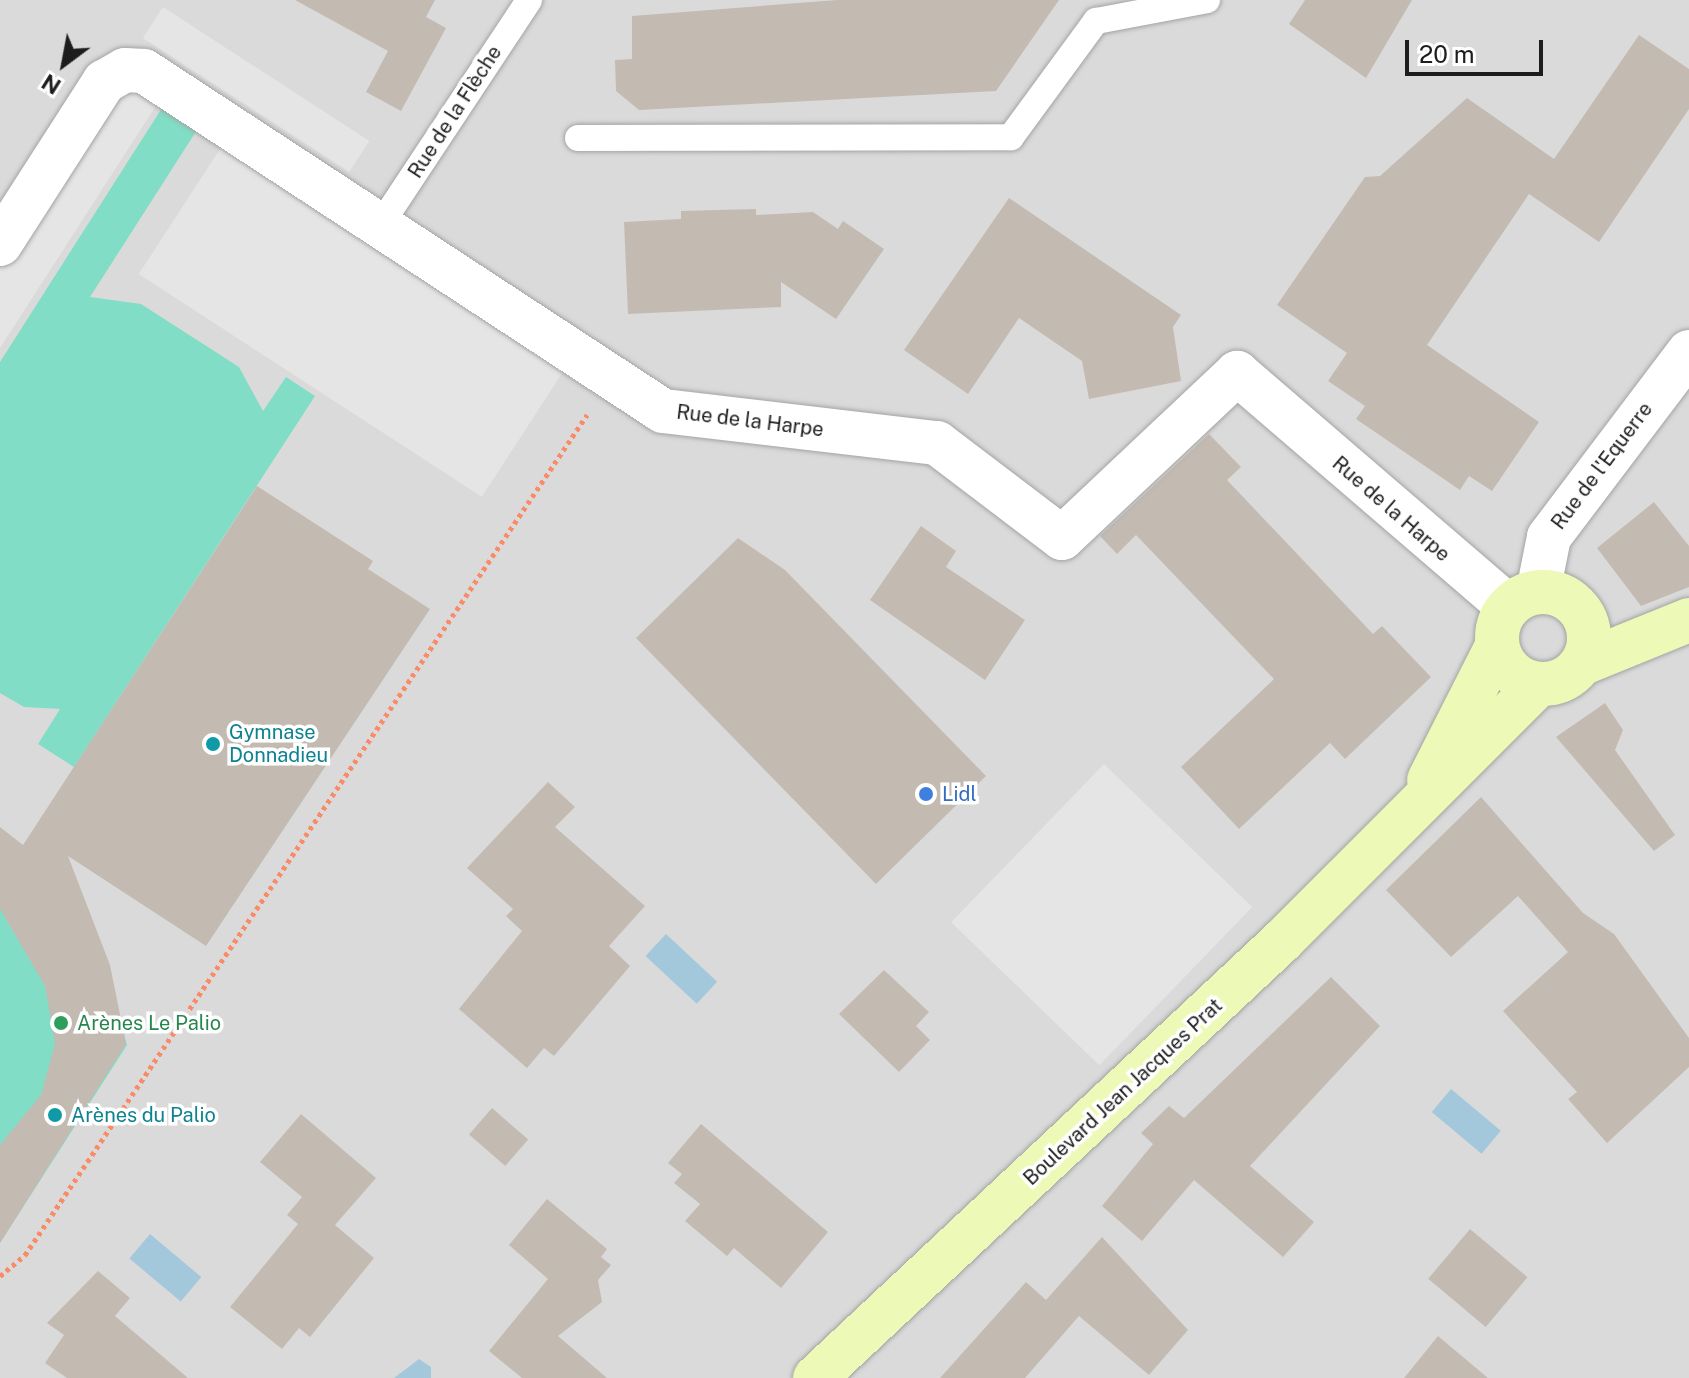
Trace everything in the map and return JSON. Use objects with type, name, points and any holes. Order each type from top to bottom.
[{"type":"main road","points":[[1584,642],[1571,601],[1514,614],[1508,670],[1538,685],[1559,682],[1584,642],[1675,625]]},
{"type":"main road","name":"Boulevard Jean Jacques Prat","points":[[1420,797],[1514,614]]},
{"type":"main road","name":"Boulevard Jean Jacques Prat","points":[[815,1378],[1271,952],[1420,797],[1538,685]]},
{"type":"street","name":"Rue de la Harpe","points":[[0,244],[104,82],[125,70],[144,71],[663,411],[937,443],[1062,538],[1237,373],[1514,614]]},
{"type":"street","name":"Rue de l'Equerre","points":[[1514,614],[1549,537],[1689,352]]},
{"type":"lane","name":"Rue de la Flèche","points":[[381,224],[529,0]]},
{"type":"lane","points":[[578,138],[1011,137],[1096,21],[1207,0]]},
{"type":"path","points":[[0,1276],[25,1255],[612,378]]},
{"type":"shaded area","points":[[0,0],[1689,0],[1689,1378],[0,1378]]},
{"type":"shaded area","points":[[163,7],[369,141],[349,172],[143,38]]},
{"type":"shaded area","points":[[125,70],[168,87],[0,348],[0,263]]},
{"type":"shaded area","points":[[233,129],[576,352],[482,497],[139,274]]},
{"type":"shaded area","points":[[1104,764],[1252,907],[1099,1065],[951,922]]},
{"type":"green space","points":[[162,108],[197,130],[90,297],[141,304],[239,367],[263,411],[286,377],[315,396],[74,767],[38,744],[60,709],[24,707],[0,693],[0,362]]},
{"type":"green space","name":"Arènes Le Palio","points":[[0,829],[62,876],[96,930],[127,1045],[0,1243]]},
{"type":"water","points":[[666,934],[717,982],[697,1004],[646,956]]},
{"type":"water","points":[[1451,1089],[1501,1131],[1482,1154],[1432,1112]]},
{"type":"water","points":[[150,1234],[201,1277],[181,1302],[129,1259]]},
{"type":"water","points":[[419,1359],[431,1367],[431,1378],[394,1378]]},
{"type":"building","points":[[295,0],[435,0],[426,17],[446,28],[401,111],[366,92],[388,51]]},
{"type":"building","points":[[837,0],[1059,0],[996,91],[639,110],[616,91],[615,60],[632,59],[632,16]]},
{"type":"building","points":[[1305,0],[1412,0],[1366,78],[1289,24]]},
{"type":"building","points":[[1639,35],[1689,69],[1689,109],[1599,242],[1529,194],[1427,345],[1539,422],[1492,491],[1469,476],[1460,490],[1356,419],[1365,406],[1328,381],[1347,353],[1277,305],[1365,177],[1380,176],[1467,98],[1554,159]]},
{"type":"building","points":[[1009,198],[1181,315],[1173,327],[1181,381],[1089,399],[1082,361],[1019,318],[968,394],[904,350]]},
{"type":"building","points":[[756,209],[756,215],[813,212],[838,229],[843,221],[884,249],[836,319],[781,282],[781,307],[628,314],[624,222],[681,219],[681,211]]},
{"type":"building","points":[[1209,434],[1241,467],[1227,480],[1373,634],[1382,626],[1431,677],[1345,759],[1330,743],[1239,829],[1181,767],[1274,679],[1136,535],[1117,554],[1100,536]]},
{"type":"building","name":"Gymnase Donnadieu","points":[[257,486],[373,561],[368,569],[430,609],[206,946],[68,856],[110,965],[126,1044],[0,1243],[0,1145],[41,1095],[55,1044],[45,986],[0,909],[0,827],[23,845]]},
{"type":"building","points":[[1654,502],[1689,546],[1689,587],[1641,606],[1597,548]]},
{"type":"building","points":[[921,526],[956,551],[946,567],[1025,620],[985,680],[870,600]]},
{"type":"building","points":[[738,538],[785,570],[986,776],[876,884],[636,638]]},
{"type":"building","points":[[1605,703],[1623,730],[1615,750],[1675,835],[1654,851],[1556,737]]},
{"type":"building","points":[[548,782],[575,807],[555,827],[645,906],[609,946],[630,966],[554,1056],[544,1048],[527,1068],[459,1009],[522,931],[506,916],[513,909],[467,868]]},
{"type":"building","points":[[1481,797],[1583,913],[1614,934],[1689,1038],[1689,1067],[1607,1143],[1568,1099],[1577,1092],[1503,1011],[1568,952],[1518,896],[1451,957],[1386,890]]},
{"type":"building","points":[[884,970],[929,1012],[916,1026],[930,1040],[899,1072],[839,1014]]},
{"type":"building","points":[[1331,977],[1380,1026],[1250,1166],[1314,1222],[1283,1257],[1194,1180],[1142,1241],[1102,1206],[1153,1144],[1141,1133],[1169,1106],[1184,1118]]},
{"type":"building","points":[[492,1108],[528,1139],[505,1166],[469,1134]]},
{"type":"building","points":[[301,1114],[376,1178],[335,1225],[374,1258],[310,1337],[299,1328],[282,1349],[230,1307],[298,1224],[287,1215],[302,1197],[260,1162]]},
{"type":"building","points":[[701,1124],[828,1232],[781,1288],[734,1248],[727,1256],[685,1221],[700,1204],[674,1183],[682,1174],[668,1163]]},
{"type":"building","points":[[547,1199],[607,1249],[601,1257],[611,1265],[598,1280],[602,1302],[558,1336],[607,1378],[522,1378],[489,1351],[548,1279],[509,1245]]},
{"type":"building","points":[[1470,1229],[1527,1277],[1486,1327],[1428,1279]]},
{"type":"building","points":[[1102,1237],[1188,1330],[1149,1375],[1079,1316],[1025,1378],[940,1378],[1026,1282],[1046,1300]]},
{"type":"building","points":[[98,1271],[130,1298],[115,1316],[188,1378],[67,1378],[45,1363],[64,1335],[47,1323]]},
{"type":"building","points":[[1438,1336],[1488,1378],[1404,1378]]},
{"type":"place","name":"Gymnase Donnadieu","points":[[213,744]]},
{"type":"place","name":"Lidl","points":[[926,794]]},
{"type":"place","name":"Arènes Le Palio","points":[[61,1023]]},
{"type":"place","name":"Arènes du Palio","points":[[55,1115]]}]
